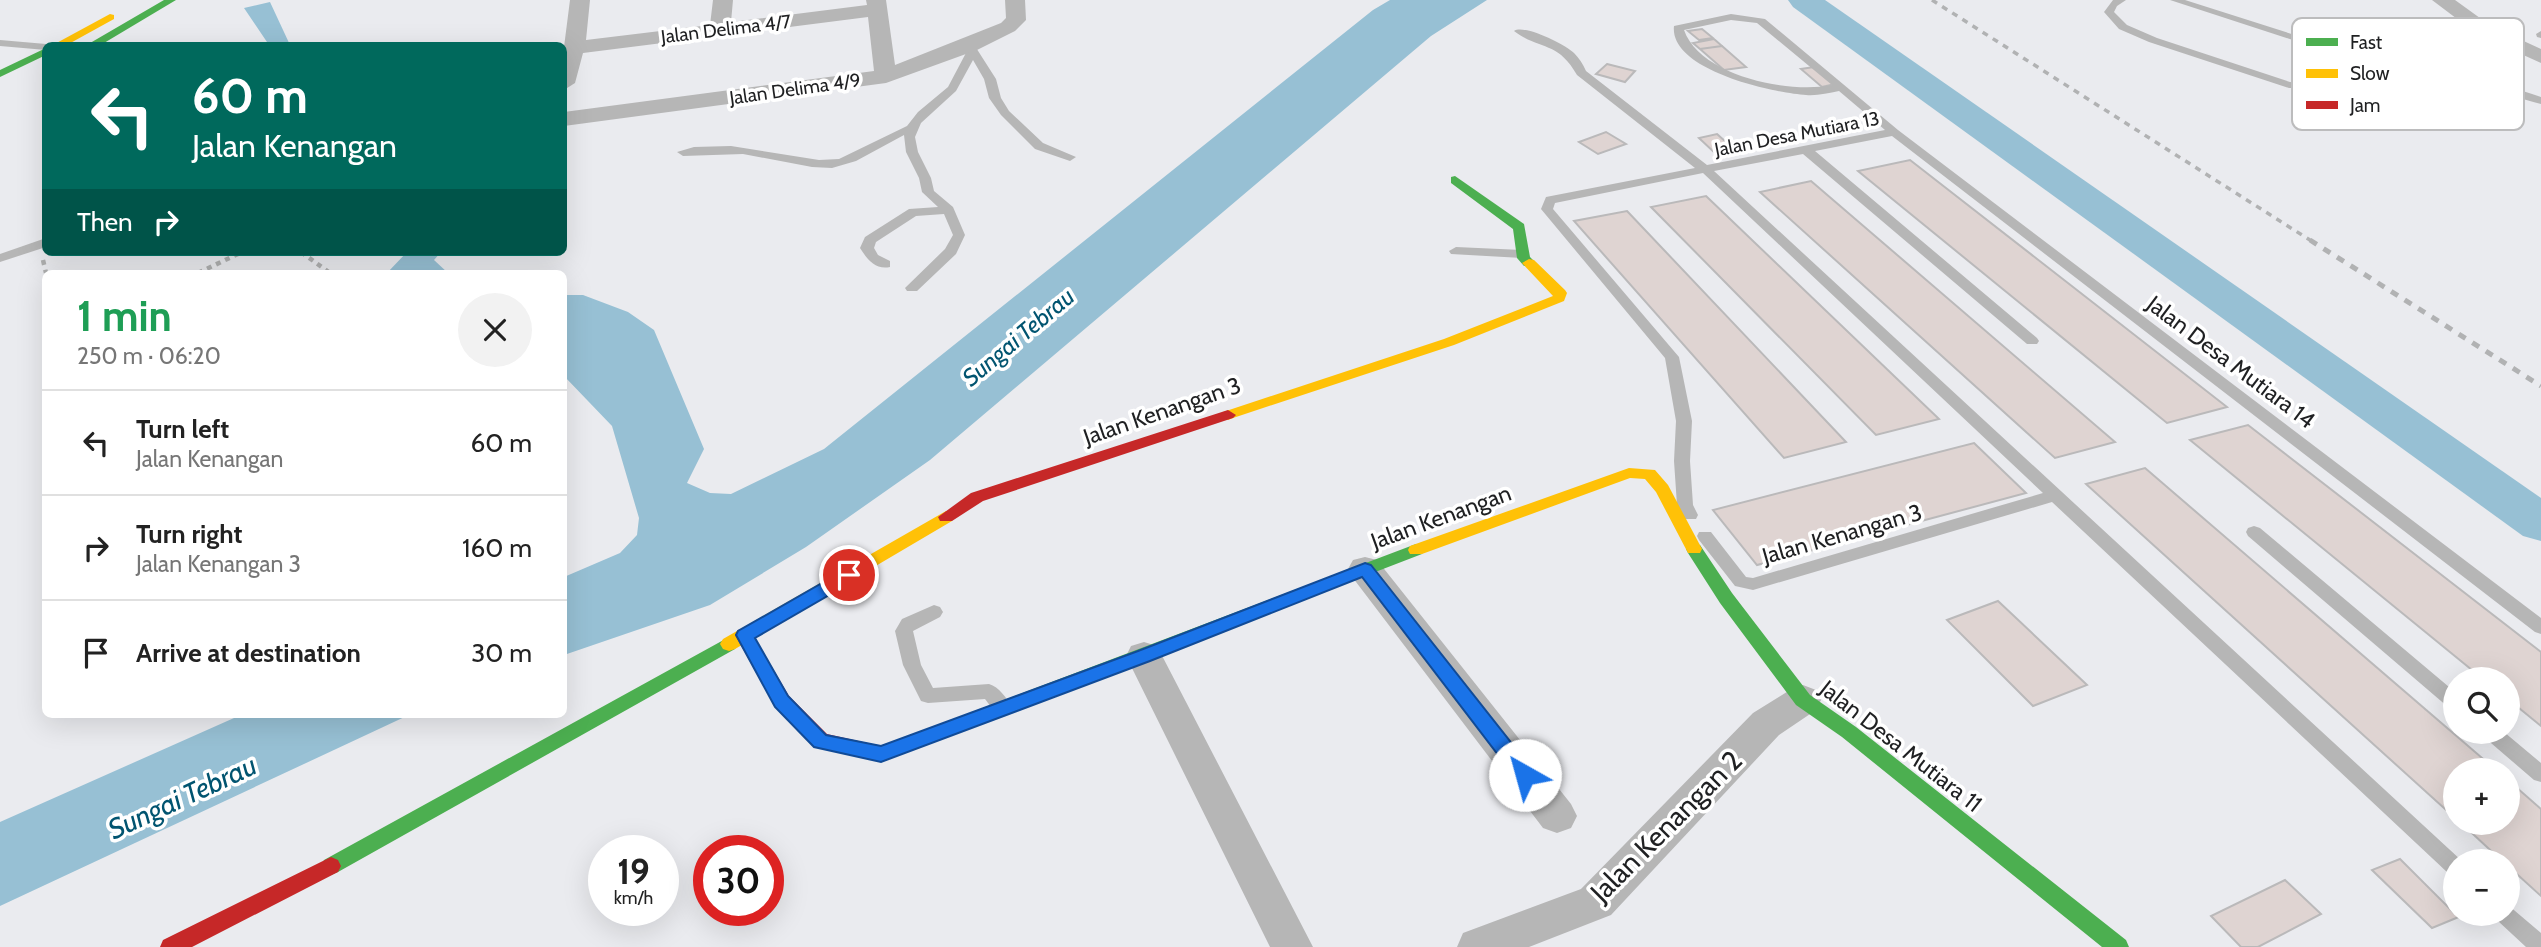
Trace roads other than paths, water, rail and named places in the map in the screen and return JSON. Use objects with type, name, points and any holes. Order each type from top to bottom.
[{"type":"street","points":[[97,42],[171,0]]},
{"type":"street","points":[[567,71],[580,0]]},
{"type":"street","points":[[720,30],[723,0]]},
{"type":"street","points":[[2442,0],[2467,18]]},
{"type":"street","points":[[877,5],[886,76]]},
{"type":"street","name":"Jalan Delima 4/7","points":[[573,48],[720,30],[877,5]]},
{"type":"street","points":[[63,42],[124,8]]},
{"type":"street","name":"Jalan Delima 4/9","points":[[567,119],[886,76],[971,48],[1008,27],[1015,10]]},
{"type":"street","points":[[2524,49],[2541,57]]},
{"type":"street","points":[[0,74],[42,51]]},
{"type":"street","points":[[0,90],[42,70]]},
{"type":"street","points":[[1455,180],[1520,227],[1522,254]]},
{"type":"street","name":"Jalan Kenangan 3","points":[[744,635],[977,497],[1448,342],[1559,298],[1560,293],[1553,284],[1522,254]]},
{"type":"street","name":"Jalan Kenangan","points":[[744,635],[782,701],[821,741],[881,754],[1144,656],[1365,569],[1629,473],[1649,474]]},
{"type":"street","name":"Jalan Desa Mutiara 11","points":[[1649,474],[1662,489],[1682,530],[1726,598],[1803,700],[1849,732],[2118,947]]},
{"type":"street","points":[[1365,569],[1557,816]]},
{"type":"street","points":[[171,947],[369,847],[744,635]]},
{"type":"street","points":[[1144,656],[1292,947]]},
{"type":"street","name":"Jalan Kenangan 2","points":[[1478,947],[1597,902],[1766,724],[1803,700]]},
{"type":"lane","points":[[2121,0],[2113,4],[2109,12],[2123,27],[2276,83],[2292,85]]},
{"type":"lane","points":[[2175,0],[2292,37]]},
{"type":"lane","name":"Jalan Desa Mutiara 14","points":[[1841,87],[1809,92],[1741,79],[1713,68],[1686,46],[1678,28],[1752,17],[1780,35],[1894,132],[2541,627]]},
{"type":"lane","points":[[1519,31],[1569,52],[1577,60],[1581,73],[1706,170],[2443,856]]},
{"type":"lane","points":[[0,43],[42,48]]},
{"type":"lane","points":[[912,288],[951,251],[959,235],[949,210],[928,192],[926,175],[910,149],[910,130],[914,121],[954,87],[971,48]]},
{"type":"lane","points":[[971,48],[990,79],[995,98],[1004,113],[1040,146],[1070,157]]},
{"type":"lane","points":[[2524,96],[2541,101]]},
{"type":"lane","points":[[683,152],[702,149],[754,151],[833,164],[864,152],[892,134],[910,130]]},
{"type":"lane","name":"Jalan Desa Mutiara 13","points":[[1706,170],[1894,132]]},
{"type":"lane","points":[[1806,150],[2032,341]]},
{"type":"lane","name":"Jalan Kenangan 3","points":[[1706,170],[1569,194],[1550,200],[1547,209],[1672,357],[1684,421],[1681,441],[1685,505],[1694,522],[1741,582],[1753,584],[2056,495]]},
{"type":"lane","points":[[885,264],[873,258],[867,248],[870,240],[913,212],[928,192]]},
{"type":"lane","points":[[913,212],[949,210]]},
{"type":"lane","points":[[0,258],[42,243]]},
{"type":"lane","points":[[1456,251],[1522,254]]},
{"type":"lane","points":[[2254,532],[2443,692]]},
{"type":"lane","points":[[934,612],[908,624],[904,631],[912,665],[928,696],[989,691],[1003,708]]},
{"type":"lane","points":[[2505,744],[2541,774]]},
{"type":"lane","points":[[2518,926],[2541,947]]},
{"type":"water","name":"Sungai Tebrau","points":[[1390,0],[1487,0],[1431,36],[930,460],[806,547],[710,605],[567,654],[567,576],[620,553],[637,535],[639,518],[612,426],[567,379],[567,295],[583,295],[628,312],[654,330],[704,449],[687,483],[710,493],[731,494],[824,449],[1373,10]]},
{"type":"water","points":[[270,2],[289,42],[267,42],[244,8]]},
{"type":"water","points":[[403,256],[438,256],[434,260],[445,270],[390,270]]},
{"type":"water","name":"Sungai Tebrau","points":[[234,718],[402,718],[0,906],[0,822]]},
{"type":"waterway","points":[[1804,0],[2541,523]]},
{"type":"railway","points":[[1932,0],[2313,242]]},
{"type":"railway","points":[[2310,240],[2541,386]]}]
